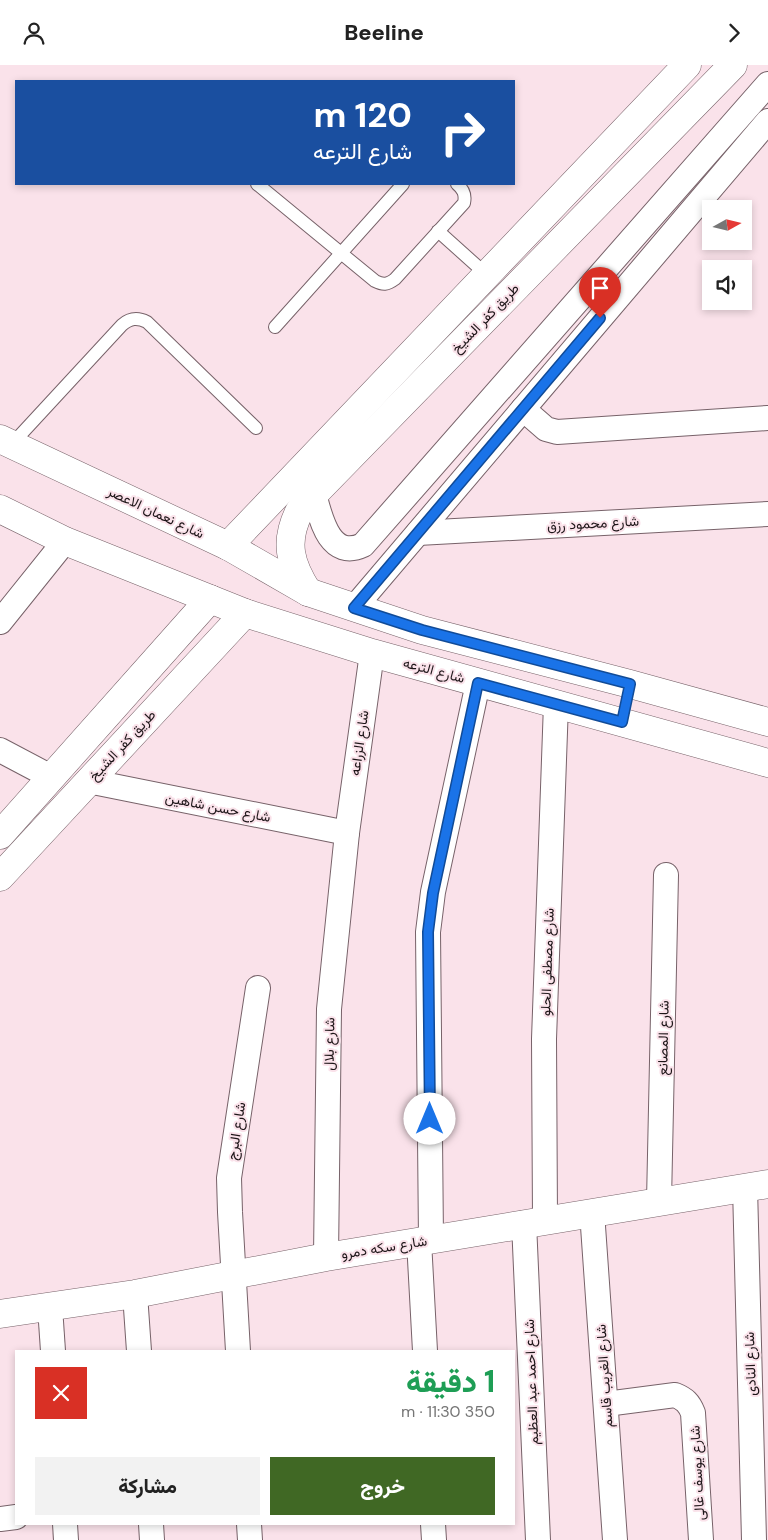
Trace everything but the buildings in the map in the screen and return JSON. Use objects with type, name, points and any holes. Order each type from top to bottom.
[{"type":"main road","name":"طريق كفر الشيخ","points":[[308,592],[296,573],[290,553],[292,531],[300,510],[314,493],[733,65]]},
{"type":"main road","name":"طريق كفر الشيخ","points":[[228,546],[487,275],[676,68]]},
{"type":"main road","name":"شارع نعمان الاعصر","points":[[6,441],[228,546],[308,592]]},
{"type":"main road","points":[[3,515],[245,613]]},
{"type":"main road","points":[[308,592],[422,630],[768,722]]},
{"type":"main road","points":[[0,835],[210,599]]},
{"type":"main road","name":"طريق كفر الشيخ","points":[[0,877],[245,613]]},
{"type":"main road","name":"شارع الترعه","points":[[245,613],[372,653],[768,763]]},
{"type":"main road","points":[[622,722],[630,684]]},
{"type":"main road","name":"شارع سكه دمرو","points":[[0,1314],[135,1294],[326,1257],[756,1185]]},
{"type":"street","points":[[314,493],[327,535],[338,544],[349,549],[356,549],[363,545],[768,84]]},
{"type":"street","points":[[354,608],[768,121]]},
{"type":"street","points":[[523,409],[546,429],[557,432],[768,418]]},
{"type":"street","name":"شارع محمود رزق","points":[[418,533],[768,513]]},
{"type":"street","points":[[0,622],[65,541]]},
{"type":"street","name":"شارع الزراعه","points":[[347,833],[372,653]]},
{"type":"street","points":[[425,1350],[428,932],[433,893],[478,683]]},
{"type":"street","name":"شارع مصطفى الحلو","points":[[535,1221],[544,1039],[556,704]]},
{"type":"street","points":[[0,750],[51,777]]},
{"type":"street","name":"شارع حسن شاهين","points":[[88,781],[347,833]]},
{"type":"street","name":"شارع بلال","points":[[326,1257],[329,1009],[347,833]]},
{"type":"street","name":"شارع المصانع","points":[[659,1201],[666,875]]},
{"type":"street","name":"شارع البرج","points":[[238,1350],[229,1179],[258,988]]},
{"type":"street","name":"شارع النادى","points":[[754,1540],[756,1185]]},
{"type":"street","name":"شارع الغريب قاسم","points":[[592,1212],[615,1540]]},
{"type":"street","name":"شارع احمد عبد العظيم","points":[[535,1221],[538,1540]]},
{"type":"street","points":[[135,1294],[139,1350]]},
{"type":"street","points":[[50,1307],[53,1350]]},
{"type":"street","name":"شارع يوسف غالى","points":[[606,1404],[675,1395],[688,1403],[693,1413],[701,1540]]},
{"type":"street","points":[[0,1519],[15,1517]]},
{"type":"street","points":[[64,1525],[66,1540]]},
{"type":"street","points":[[151,1525],[152,1540]]},
{"type":"street","points":[[249,1525],[250,1540]]},
{"type":"street","points":[[433,1525],[434,1540]]},
{"type":"lane","points":[[258,185],[375,281],[382,284],[389,283],[395,279],[464,203],[464,192],[458,185]]},
{"type":"lane","points":[[275,327],[402,185]]},
{"type":"lane","points":[[438,231],[487,275]]},
{"type":"lane","points":[[6,441],[127,320],[134,318],[147,322],[256,428]]},
{"type":"route","points":[[430,1119],[428,932],[433,893],[478,683],[622,722],[630,684],[422,630],[354,608],[600,318]]}]
